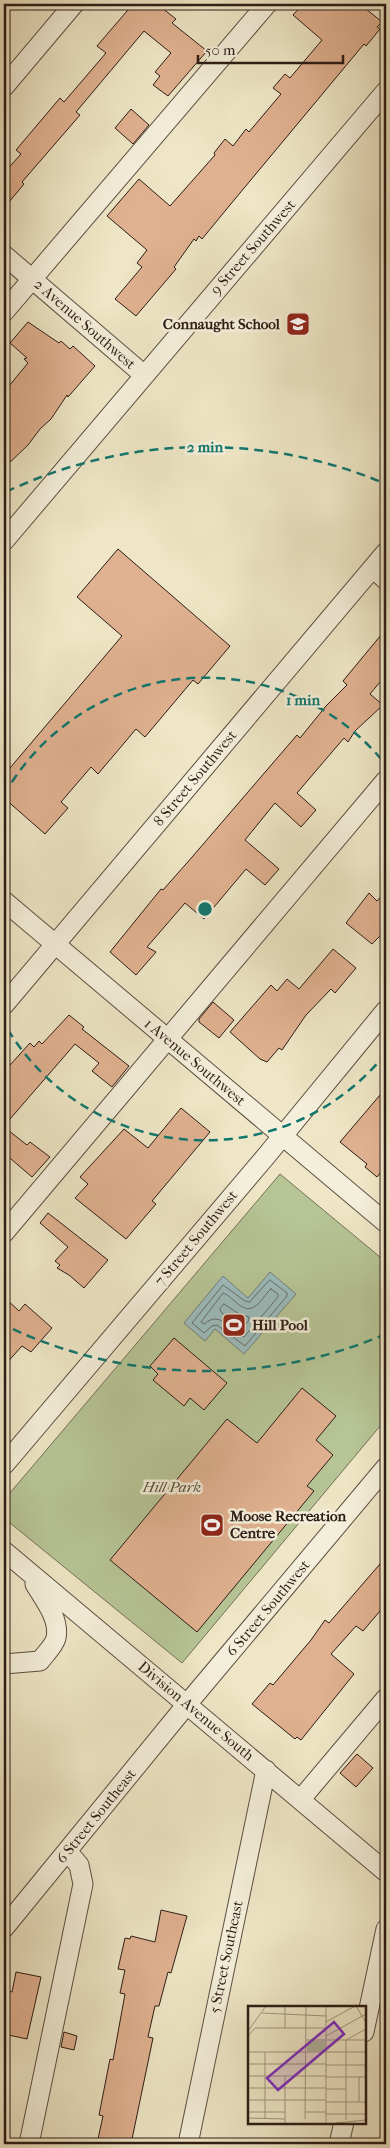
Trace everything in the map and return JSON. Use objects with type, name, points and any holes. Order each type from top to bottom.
[{"type":"street","points":[[4,87],[74,4]]},
{"type":"street","points":[[4,312],[268,4]]},
{"type":"street","name":"9 Street Southwest","points":[[4,541],[386,92]]},
{"type":"street","name":"2 Avenue Southwest","points":[[4,254],[144,375]]},
{"type":"street","name":"8 Street Southwest","points":[[4,1005],[55,944],[380,574],[386,552]]},
{"type":"street","points":[[4,1233],[386,780]]},
{"type":"street","name":"1 Avenue Southwest","points":[[4,901],[386,1223]]},
{"type":"street","name":"7 Street Southwest","points":[[4,1465],[283,1136],[386,1010]]},
{"type":"street","name":"6 Street Southwest","points":[[188,1704],[386,1468]]},
{"type":"street","name":"Division Avenue South","points":[[4,1551],[386,1872]]},
{"type":"street","points":[[4,1664],[40,1661],[56,1638],[56,1629],[50,1610],[28,1572]]},
{"type":"street","points":[[301,1799],[386,1698]]},
{"type":"street","name":"6 Street Southeast","points":[[6,1921],[68,1851],[188,1704]]},
{"type":"street","name":"5 Street Southeast","points":[[188,2144],[266,1770]]},
{"type":"street","points":[[29,2144],[83,1884],[79,1865],[68,1851]]},
{"type":"street","points":[[365,2027],[386,1929]]},
{"type":"street","points":[[339,2144],[344,2123]]},
{"type":"green space","name":"Hill Park","points":[[280,1174],[386,1262],[386,1419],[182,1663],[4,1518],[4,1500]]},
{"type":"water","points":[[270,1272],[296,1294],[244,1354],[215,1329],[205,1341],[184,1323],[223,1276],[248,1298]]},
{"type":"building","points":[[133,4],[157,4],[176,19],[172,23],[207,51],[168,96],[153,85],[160,76],[155,72],[171,53],[144,31],[76,112],[80,115],[22,182],[24,184],[4,208],[4,173],[21,154],[16,150],[60,98],[64,102],[106,53],[97,46]]},
{"type":"building","points":[[303,4],[360,4],[382,22],[377,27],[380,29],[366,46],[364,44],[202,239],[199,236],[196,241],[194,239],[174,267],[176,269],[136,316],[115,299],[142,267],[137,263],[147,250],[107,216],[139,179],[170,206],[215,155],[214,153],[225,139],[233,146],[246,129],[249,132],[281,94],[273,88],[285,74],[290,78],[322,40],[293,15]]},
{"type":"building","points":[[131,109],[149,125],[133,144],[115,128]]},
{"type":"building","points":[[28,322],[59,343],[61,341],[70,349],[73,346],[95,366],[68,397],[67,395],[51,419],[40,429],[28,445],[4,468],[4,392],[28,363],[24,359],[27,358],[10,343]]},
{"type":"building","points":[[118,549],[230,646],[198,684],[193,680],[145,737],[136,729],[98,774],[91,767],[61,802],[68,808],[45,834],[4,798],[4,775],[122,636],[77,597]]},
{"type":"building","points":[[386,629],[386,675],[370,694],[383,705],[355,731],[348,742],[344,738],[297,793],[316,810],[301,827],[275,803],[245,840],[279,869],[265,885],[246,869],[204,919],[185,903],[147,947],[156,952],[136,975],[110,952],[161,889],[163,890],[297,735],[300,738],[326,706],[347,685],[343,681]]},
{"type":"building","points":[[386,891],[386,942],[380,936],[372,944],[346,923],[369,893],[377,901]]},
{"type":"building","points":[[333,949],[356,968],[335,993],[331,989],[306,1015],[282,1050],[279,1048],[267,1062],[260,1059],[230,1032],[271,985],[277,991],[287,979],[299,989]]},
{"type":"building","points":[[213,1002],[234,1020],[219,1038],[199,1022],[199,1019]]},
{"type":"building","points":[[69,1015],[84,1027],[82,1029],[129,1066],[112,1087],[92,1071],[99,1063],[75,1044],[4,1126],[4,1060],[10,1065],[30,1043],[34,1047],[39,1041],[42,1044]]},
{"type":"building","points":[[386,1088],[386,1166],[377,1177],[365,1167],[367,1164],[340,1142]]},
{"type":"building","points":[[181,1108],[210,1132],[152,1201],[156,1204],[126,1239],[75,1198],[88,1184],[80,1177],[124,1129],[148,1148]]},
{"type":"building","points":[[4,1127],[27,1145],[30,1142],[50,1157],[32,1177],[4,1153]]},
{"type":"building","points":[[48,1213],[108,1260],[84,1288],[69,1275],[57,1268],[60,1265],[55,1261],[68,1247],[40,1223]]},
{"type":"building","points":[[4,1297],[19,1311],[25,1304],[52,1328],[31,1352],[22,1346],[4,1366]]},
{"type":"building","points":[[174,1338],[227,1383],[204,1410],[190,1398],[184,1406],[153,1380],[158,1374],[150,1366]]},
{"type":"building","name":"Moose Recreation Centre","points":[[302,1388],[336,1416],[316,1440],[333,1455],[307,1486],[314,1491],[197,1632],[110,1560],[227,1419],[257,1443]]},
{"type":"building","points":[[386,1557],[386,1604],[363,1631],[356,1626],[331,1654],[354,1674],[301,1740],[297,1737],[295,1739],[252,1704],[270,1683],[273,1685],[311,1640],[325,1620],[329,1623]]},
{"type":"building","points":[[357,1754],[373,1768],[356,1787],[340,1773]]},
{"type":"building","points":[[161,1910],[187,1916],[171,1973],[168,1972],[159,2006],[155,2006],[148,2037],[153,2038],[131,2144],[98,2139],[103,2116],[99,2115],[110,2059],[113,2060],[125,1994],[120,1993],[125,1970],[118,1969],[125,1938],[130,1939],[131,1936],[155,1942]]},
{"type":"building","points":[[16,1972],[41,1977],[27,2039],[4,2034],[4,1990],[12,1992]]},
{"type":"building","points":[[64,2032],[77,2036],[74,2050],[61,2047]]},
{"type":"place","name":"Connaught School","points":[[298,324]]},
{"type":"place","name":"Hill Pool","points":[[234,1325]]},
{"type":"place","name":"Moose Recreation Centre","points":[[212,1525]]}]
